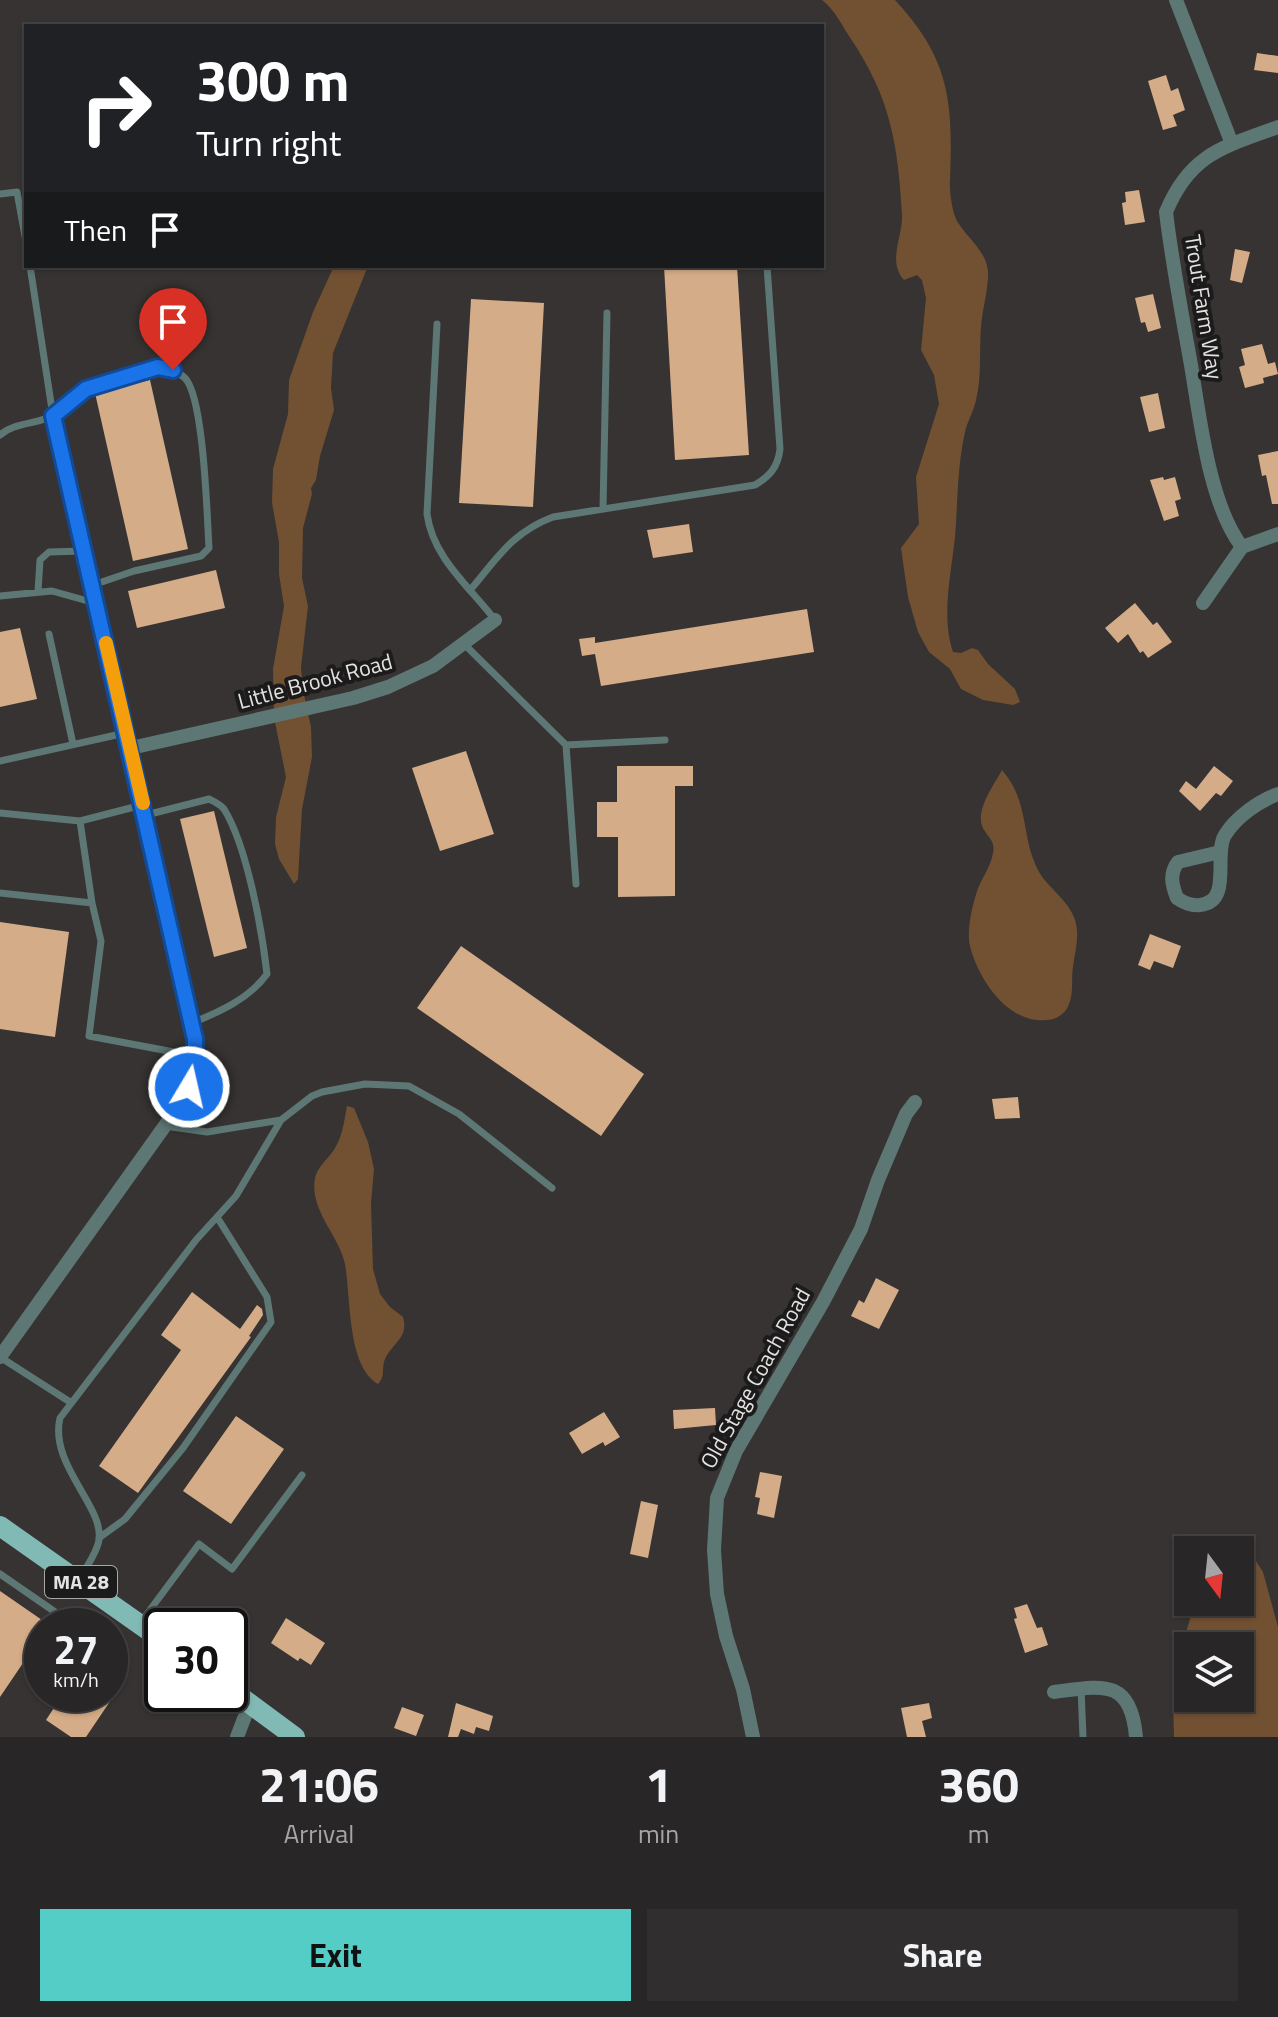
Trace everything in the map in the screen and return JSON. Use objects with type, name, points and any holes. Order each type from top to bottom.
[{"type":"main road","name":"MA 28","points":[[2,1532],[144,1627]]},
{"type":"main road","points":[[250,1703],[295,1737]]},
{"type":"street","points":[[1176,0],[1232,144]]},
{"type":"street","name":"Trout Farm Way","points":[[1242,547],[1229,529],[1217,497],[1198,405],[1166,212],[1176,189],[1191,169],[1211,154],[1278,127]]},
{"type":"street","points":[[0,1357],[165,1126],[189,1087],[195,1068],[192,1023],[53,416]]},
{"type":"street","points":[[1203,603],[1242,547],[1278,534]]},
{"type":"street","name":"Little Brook Road","points":[[131,748],[353,698],[388,687],[433,666],[495,620]]},
{"type":"street","points":[[1220,852],[1223,837],[1236,823],[1261,800],[1278,794]]},
{"type":"street","name":"Old Stage Coach Road","points":[[753,1737],[717,1594],[714,1550],[717,1498],[736,1451],[823,1302],[861,1229],[906,1114],[915,1102]]},
{"type":"street","points":[[1054,1692],[1108,1687],[1121,1694],[1132,1712],[1136,1737]]},
{"type":"street","points":[[237,1737],[250,1703]]},
{"type":"lane","points":[[0,194],[17,192],[24,231]]},
{"type":"lane","points":[[30,268],[53,416]]},
{"type":"lane","points":[[471,589],[519,534],[553,517],[755,485],[768,478],[779,462],[780,449],[767,268]]},
{"type":"lane","points":[[603,509],[607,313]]},
{"type":"lane","points":[[437,324],[427,514],[433,542],[442,558],[495,620]]},
{"type":"lane","points":[[2,432],[53,416],[86,389],[158,367],[173,370],[186,379],[193,395],[204,467],[209,548],[201,556],[134,571],[93,585]]},
{"type":"lane","points":[[38,591],[40,560],[49,552],[85,551]]},
{"type":"lane","points":[[0,596],[52,591],[97,603]]},
{"type":"lane","points":[[49,634],[73,744]]},
{"type":"lane","points":[[463,643],[566,745],[576,884]]},
{"type":"lane","points":[[0,761],[127,732]]},
{"type":"lane","points":[[566,745],[665,740]]},
{"type":"lane","points":[[0,813],[80,821],[209,799],[222,805],[240,847],[264,945],[267,974],[261,983],[226,1009],[192,1023]]},
{"type":"lane","points":[[80,821],[101,941],[89,1036],[195,1056]]},
{"type":"lane","points":[[0,893],[92,903]]},
{"type":"lane","points":[[79,1581],[99,1538],[100,1525],[67,1466],[59,1437],[60,1418],[236,1196],[281,1120],[322,1092],[365,1084],[409,1086],[459,1114],[552,1188]]},
{"type":"lane","points":[[165,1126],[207,1132],[281,1120]]},
{"type":"lane","points":[[99,1538],[125,1519],[183,1448],[271,1322],[267,1297],[217,1217]]},
{"type":"lane","points":[[0,1357],[70,1402]]},
{"type":"lane","points":[[140,1624],[199,1544],[232,1569],[302,1475]]},
{"type":"lane","points":[[0,1574],[49,1608]]},
{"type":"lane","points":[[1081,1688],[1083,1737]]},
{"type":"shaded area","points":[[822,0],[895,0],[927,42],[944,83],[950,127],[952,207],[957,221],[982,254],[988,269],[978,391],[966,428],[958,482],[948,595],[949,638],[953,652],[961,653],[972,648],[978,650],[1015,689],[1020,702],[1013,705],[983,700],[961,689],[950,669],[929,652],[918,632],[908,597],[901,548],[919,524],[916,477],[939,404],[934,375],[921,350],[926,298],[922,280],[917,275],[904,280],[897,265],[902,223],[900,190],[895,144],[884,103],[865,61],[835,14]]},
{"type":"shaded area","points":[[333,268],[367,268],[333,353],[331,388],[334,410],[316,480],[311,488],[303,528],[302,578],[308,606],[301,667],[311,727],[312,757],[302,809],[298,879],[294,884],[279,859],[275,844],[276,817],[286,777],[274,717],[273,669],[284,606],[279,574],[279,542],[272,503],[273,469],[288,414],[289,380],[313,312]]},
{"type":"shaded area","points":[[1002,770],[1017,793],[1036,866],[1072,912],[1076,926],[1071,999],[1063,1013],[1050,1020],[1032,1019],[1007,1007],[980,972],[970,946],[972,907],[994,849],[982,826],[981,812]]},
{"type":"shaded area","points":[[347,1106],[354,1108],[368,1142],[374,1169],[371,1203],[373,1269],[380,1294],[403,1317],[404,1324],[402,1335],[385,1359],[378,1384],[368,1375],[356,1347],[345,1264],[320,1212],[314,1190],[316,1174],[340,1138]]},
{"type":"shaded area","points":[[1254,1558],[1263,1572],[1278,1627],[1278,1737],[1174,1737],[1173,1699],[1174,1691],[1174,1712],[1254,1712],[1254,1632],[1186,1632],[1191,1616],[1254,1616]]},
{"type":"building","points":[[1257,53],[1278,56],[1278,73],[1254,70]]},
{"type":"building","points":[[1166,75],[1171,91],[1178,88],[1185,110],[1173,115],[1177,126],[1163,130],[1148,81]]},
{"type":"building","points":[[1139,190],[1145,222],[1125,225],[1122,203],[1126,202],[1125,192]]},
{"type":"building","points":[[1235,249],[1250,252],[1242,283],[1230,280]]},
{"type":"building","points":[[664,268],[737,268],[749,455],[675,460]]},
{"type":"building","points":[[1153,294],[1161,328],[1148,332],[1145,322],[1141,323],[1135,298]]},
{"type":"building","points":[[471,299],[544,303],[533,507],[459,503]]},
{"type":"building","points":[[1262,344],[1268,364],[1275,362],[1278,374],[1263,378],[1264,383],[1245,388],[1239,367],[1245,365],[1241,349]]},
{"type":"building","points":[[150,380],[188,549],[133,561],[95,393]]},
{"type":"building","points":[[1158,393],[1165,428],[1149,432],[1140,397]]},
{"type":"building","points":[[1278,451],[1278,504],[1272,504],[1258,455]]},
{"type":"building","points":[[1163,477],[1164,480],[1175,477],[1181,499],[1175,501],[1179,516],[1164,521],[1150,480]]},
{"type":"building","points":[[689,524],[693,552],[653,558],[647,530]]},
{"type":"building","points":[[216,570],[225,608],[137,628],[128,591]]},
{"type":"building","points":[[1135,603],[1153,625],[1157,622],[1172,642],[1148,658],[1143,651],[1140,653],[1128,634],[1118,643],[1105,628]]},
{"type":"building","points":[[807,609],[814,652],[601,686],[595,654],[582,656],[579,639],[595,637],[595,643]]},
{"type":"building","points":[[20,628],[37,699],[0,707],[0,632]]},
{"type":"building","points":[[466,751],[494,834],[440,851],[412,768]]},
{"type":"building","points":[[617,766],[693,766],[693,786],[675,786],[675,896],[618,897],[618,837],[597,837],[597,802],[617,802]]},
{"type":"building","points":[[1214,766],[1233,781],[1221,796],[1216,793],[1200,811],[1179,791],[1186,781],[1196,789]]},
{"type":"building","points":[[214,811],[247,948],[214,957],[180,819]]},
{"type":"building","points":[[0,922],[69,932],[55,1037],[0,1029]]},
{"type":"building","points":[[1150,934],[1181,946],[1173,968],[1154,961],[1150,970],[1138,965]]},
{"type":"building","points":[[461,946],[644,1074],[601,1136],[417,1008]]},
{"type":"building","points":[[1018,1097],[1020,1118],[995,1119],[992,1099]]},
{"type":"building","points":[[876,1278],[899,1290],[879,1329],[851,1316],[859,1300],[864,1303]]},
{"type":"building","points":[[192,1292],[240,1329],[257,1305],[263,1315],[251,1337],[138,1493],[99,1466],[181,1350],[161,1335]]},
{"type":"building","points":[[715,1408],[716,1425],[674,1429],[673,1410]]},
{"type":"building","points":[[604,1412],[620,1437],[582,1454],[569,1433]]},
{"type":"building","points":[[236,1416],[284,1449],[231,1524],[183,1491]]},
{"type":"building","points":[[760,1472],[782,1476],[774,1518],[757,1514],[760,1498],[755,1497]]},
{"type":"building","points":[[641,1501],[658,1505],[648,1558],[630,1554]]},
{"type":"building","points":[[0,1591],[25,1608],[24,1662],[0,1697]]},
{"type":"building","points":[[1027,1604],[1037,1628],[1042,1627],[1048,1645],[1025,1653],[1014,1619],[1017,1618],[1014,1608]]},
{"type":"building","points":[[286,1618],[325,1643],[311,1665],[300,1658],[298,1661],[271,1643]]},
{"type":"building","points":[[456,1703],[493,1716],[489,1731],[476,1727],[474,1734],[461,1729],[458,1737],[448,1737]]},
{"type":"building","points":[[929,1703],[932,1718],[922,1721],[926,1737],[907,1737],[901,1708]]},
{"type":"building","points":[[402,1707],[424,1715],[416,1736],[394,1728]]},
{"type":"building","points":[[51,1712],[103,1712],[86,1737],[71,1737],[46,1720]]},
{"type":"slow traffic","points":[[106,643],[143,803]]},
{"type":"route","points":[[173,370],[158,367],[86,389],[53,416],[195,1039],[195,1068],[189,1087]]}]
